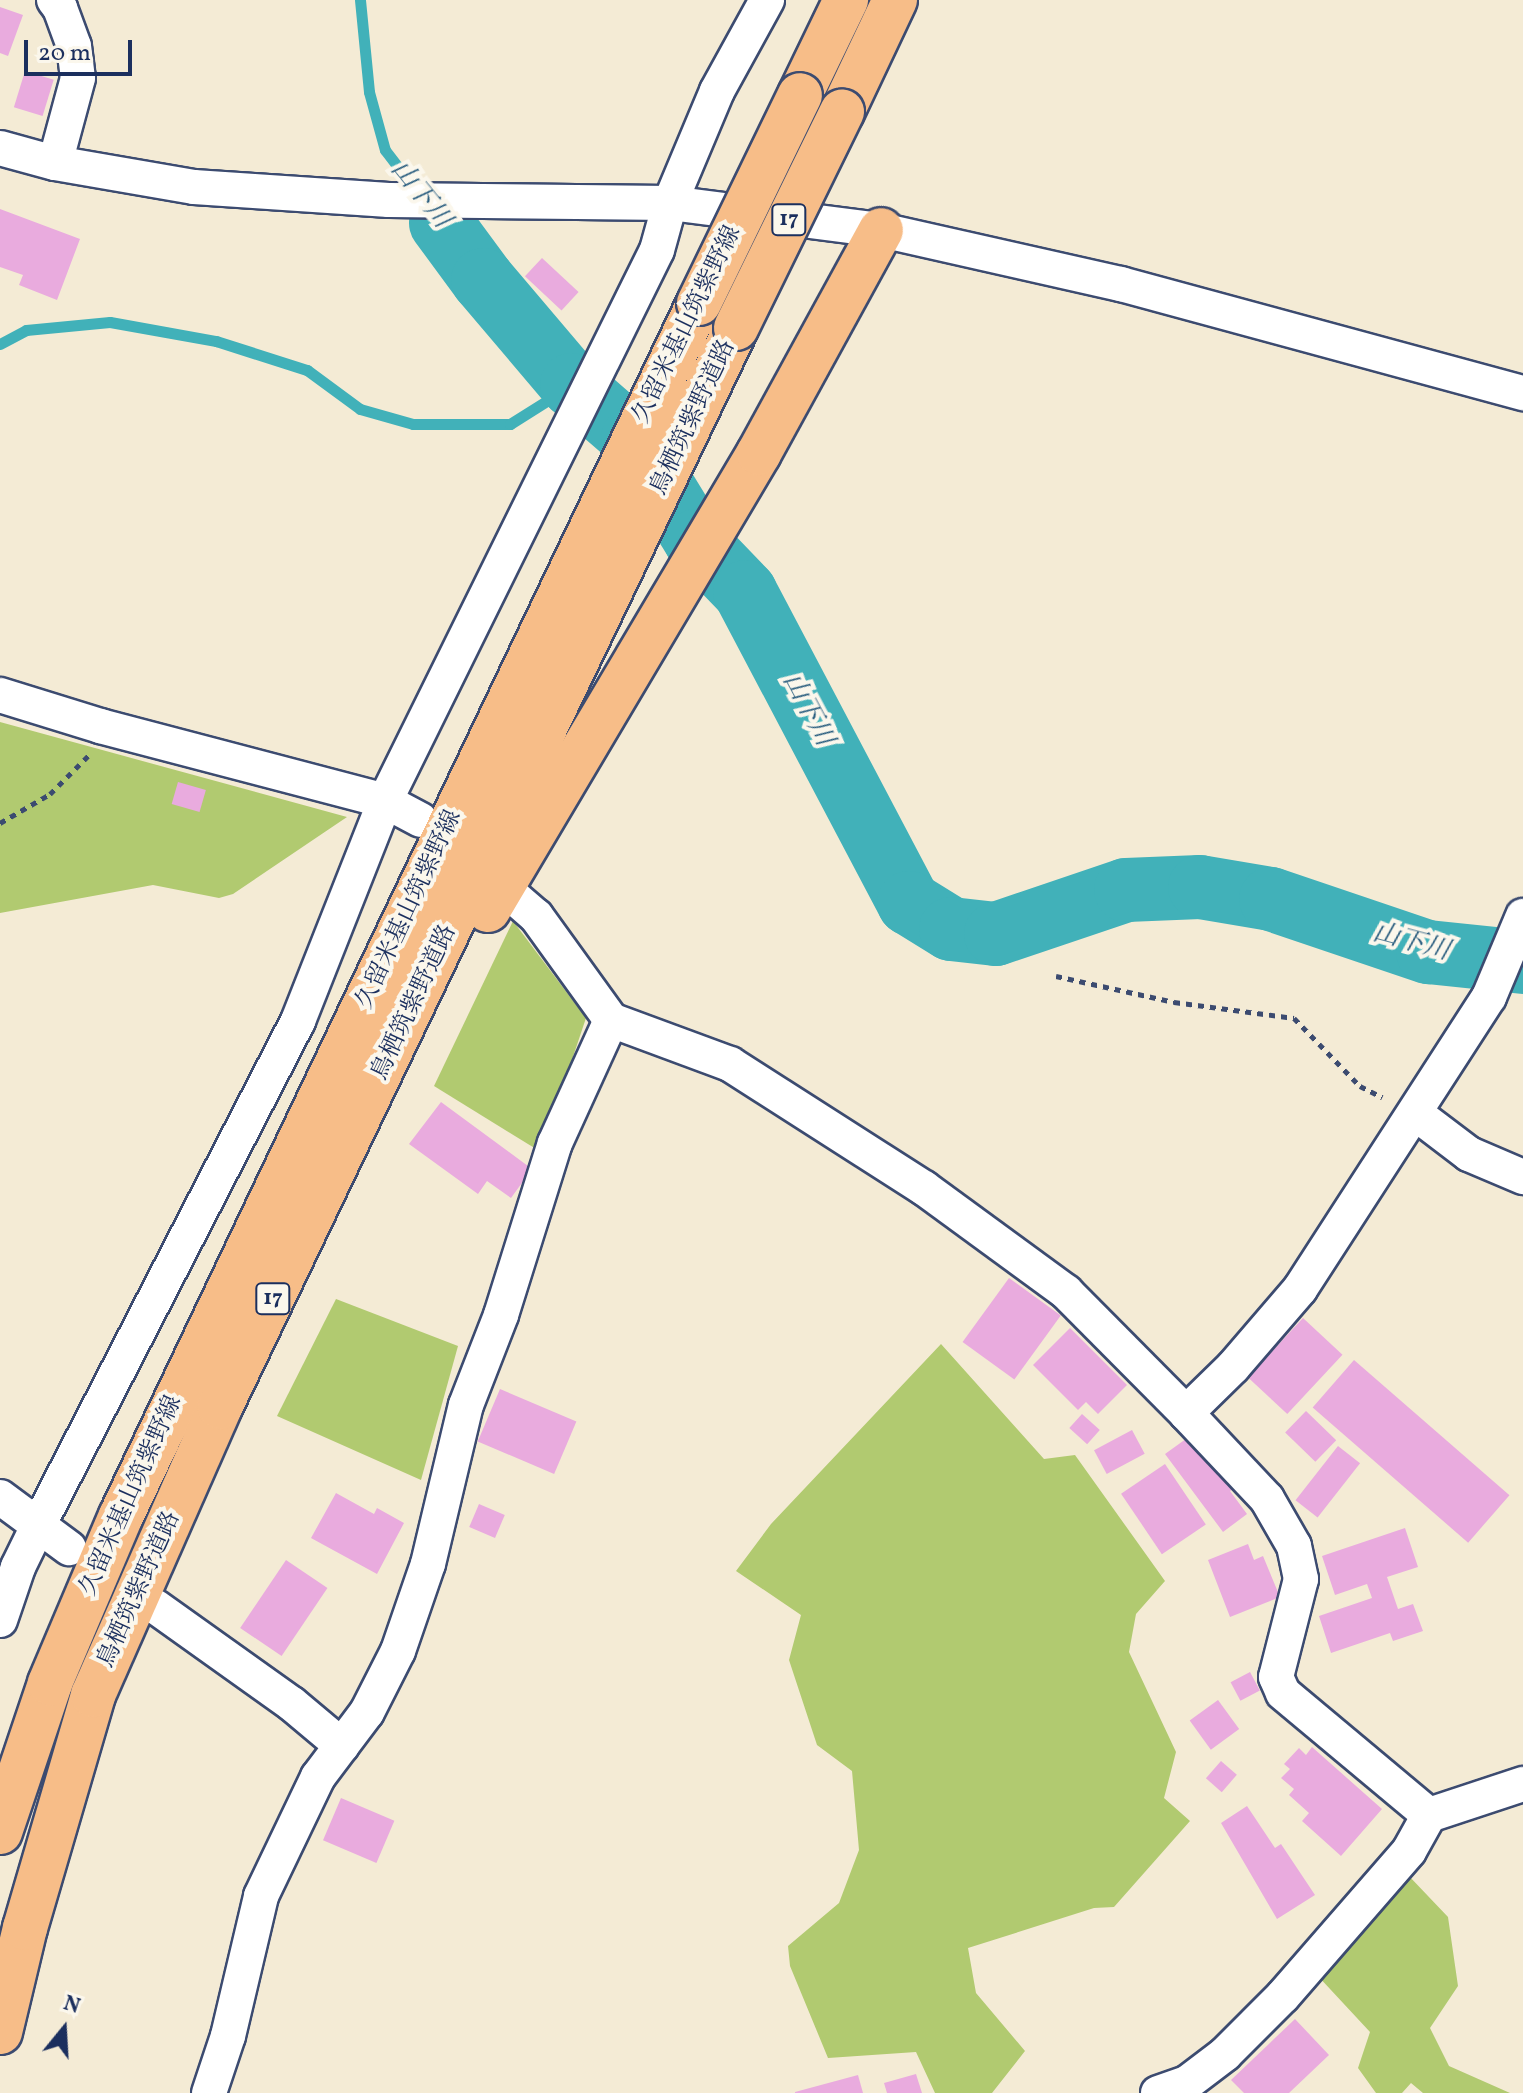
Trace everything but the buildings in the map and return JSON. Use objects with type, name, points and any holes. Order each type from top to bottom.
[{"type":"main road","name":"久留米基山筑紫野線","points":[[0,1832],[50,1683],[121,1516],[658,386],[846,0]]},
{"type":"main road","name":"鳥栖筑紫野道路","points":[[0,2032],[25,1928],[93,1695],[220,1407],[895,0]]},
{"type":"main road","points":[[316,1212],[554,796],[759,453],[881,230]]},
{"type":"street","points":[[54,0],[74,46],[78,78],[55,163]]},
{"type":"street","points":[[0,1620],[18,1567],[39,1524],[298,1021],[385,801],[657,250],[670,203],[717,91],[767,0]]},
{"type":"street","points":[[0,148],[55,163],[194,187],[389,200],[670,203],[881,230],[1121,284],[1523,393]]},
{"type":"street","points":[[0,695],[100,726],[385,801],[420,820]]},
{"type":"street","points":[[515,898],[536,916],[611,1020],[730,1064],[924,1188],[1066,1292],[1267,1499],[1294,1546],[1301,1579],[1276,1677],[1283,1693],[1429,1815]]},
{"type":"street","points":[[1186,1413],[1233,1367],[1300,1289],[1489,997],[1520,924]]},
{"type":"street","points":[[209,2093],[228,2036],[261,1896],[318,1777],[367,1712],[398,1651],[428,1564],[466,1405],[501,1315],[555,1143],[611,1020]]},
{"type":"street","points":[[1415,1113],[1469,1154],[1523,1177]]},
{"type":"street","points":[[0,1497],[69,1548]]},
{"type":"street","points":[[156,1607],[292,1704],[342,1746]]},
{"type":"street","points":[[1158,2093],[1187,2083],[1225,2054],[1283,1996],[1409,1851],[1429,1815],[1523,1784]]},
{"type":"path","points":[[0,823],[50,794],[94,748],[100,726]]},
{"type":"path","points":[[1056,976],[1174,1002],[1294,1018],[1360,1086],[1415,1113]]},
{"type":"green space","points":[[0,722],[347,817],[233,894],[219,898],[153,885],[0,913]]},
{"type":"green space","points":[[513,921],[586,1018],[541,1152],[434,1086]]},
{"type":"green space","points":[[336,1299],[458,1346],[421,1480],[277,1416]]},
{"type":"green space","points":[[941,1344],[1044,1459],[1075,1455],[1165,1581],[1136,1614],[1129,1652],[1176,1752],[1164,1798],[1190,1821],[1114,1907],[1094,1908],[968,1948],[976,1993],[1025,2051],[992,2093],[935,2093],[916,2052],[828,2058],[790,1966],[788,1946],[839,1903],[859,1850],[852,1771],[817,1745],[789,1660],[801,1615],[736,1571],[771,1524]]},
{"type":"green space","points":[[1408,1875],[1448,1917],[1458,1986],[1430,2028],[1449,2066],[1510,2093],[1423,2093],[1411,2083],[1402,2093],[1376,2093],[1358,2068],[1370,2032],[1317,1975]]},
{"type":"waterway","name":"山下川","points":[[360,0],[369,92],[385,150],[418,193]]},
{"type":"waterway","name":"山下川","points":[[429,207],[441,223]]},
{"type":"waterway","name":"山下川","points":[[441,223],[483,280],[572,385],[633,438],[696,541],[745,592],[909,903],[951,929],[996,934],[1126,890],[1200,887],[1271,899],[1428,952],[1523,962]]},
{"type":"waterway","points":[[0,344],[26,330],[110,322],[216,341],[307,370],[360,409],[413,424],[510,424],[572,385]]}]
